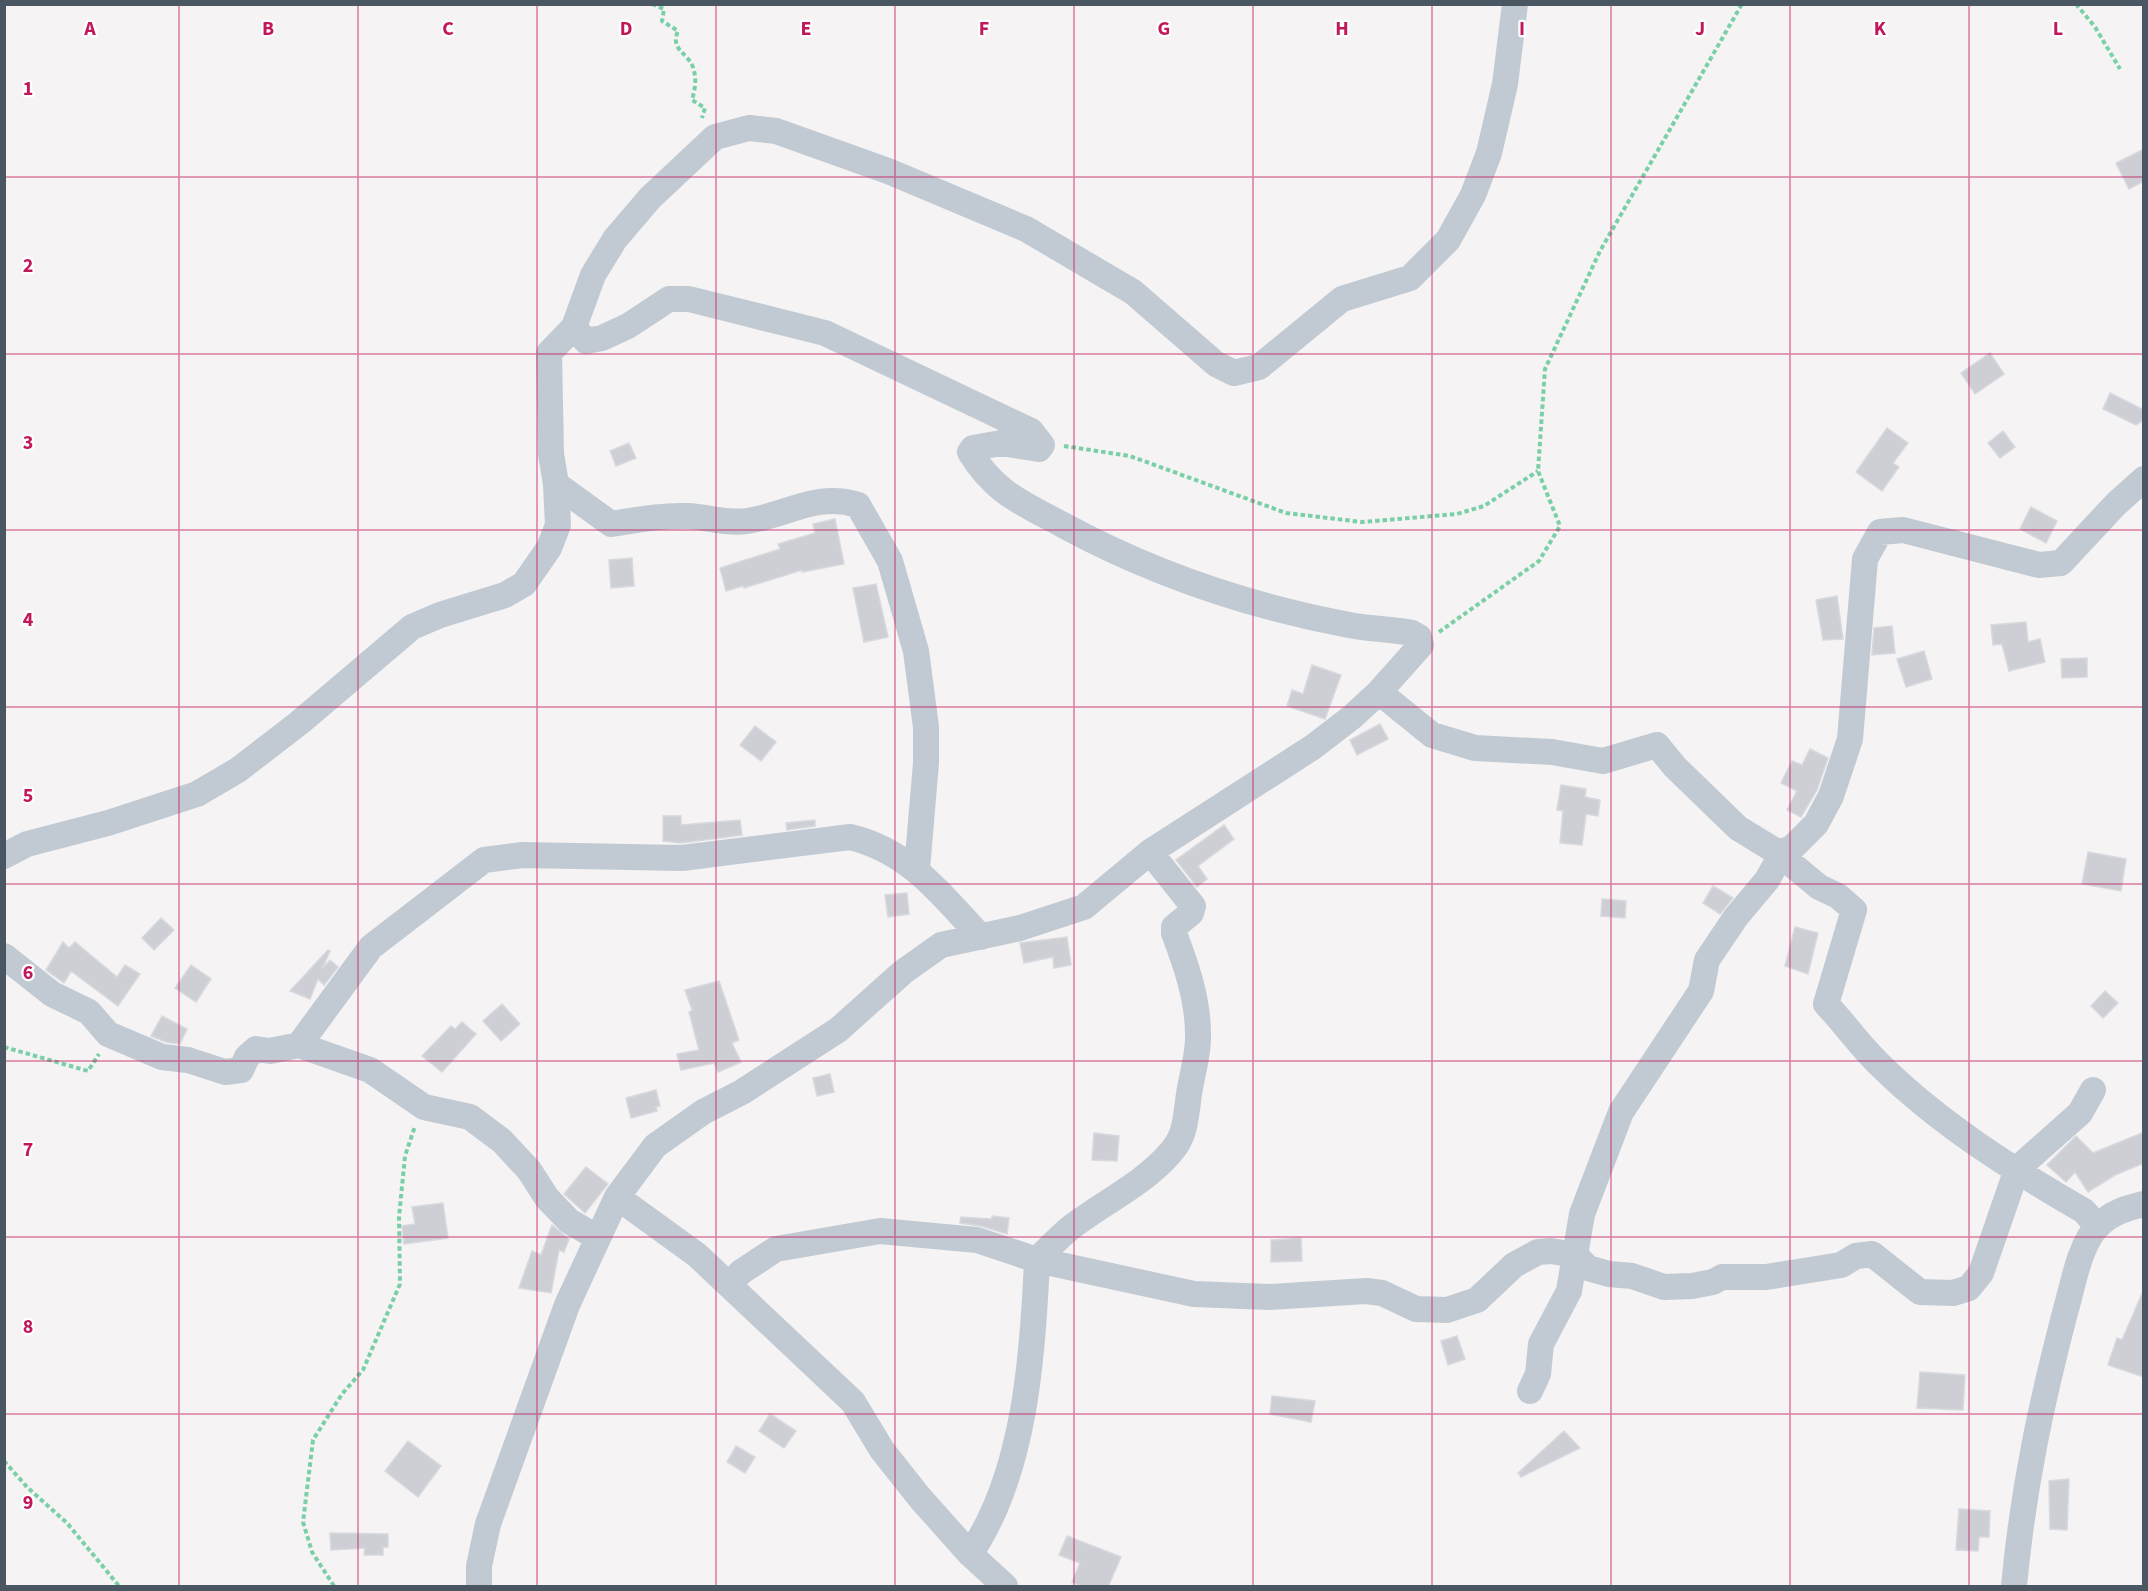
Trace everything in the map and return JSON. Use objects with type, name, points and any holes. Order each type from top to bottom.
[{"type":"street","points":[[4,856],[27,844],[108,823],[197,794],[238,770],[299,723],[412,627],[440,615],[505,595],[524,584],[549,548],[558,525],[556,484],[551,454],[549,353],[574,327],[593,275],[615,239],[650,198],[715,137],[749,128],[776,131],[899,175],[1026,229],[1133,292],[1216,364],[1234,373],[1259,368],[1342,299],[1410,278],[1448,240],[1473,195],[1489,153],[1505,84],[1515,4]]},
{"type":"street","points":[[479,1587],[479,1566],[488,1524],[567,1305],[617,1197],[655,1146],[703,1112],[742,1092],[838,1030],[903,972],[941,945],[1020,928],[1084,907],[1150,852],[1313,747],[1379,692],[1421,645],[1419,637],[1412,633],[1351,626],[1260,605],[1164,573],[1113,552],[998,489],[970,452],[973,447],[1001,443],[1039,449],[1042,445],[1031,431],[825,333],[689,298],[669,299],[628,326],[602,338],[586,341],[574,327]]},
{"type":"street","points":[[1777,852],[1791,849],[1816,824],[1831,796],[1850,739],[1864,559],[1881,532],[1903,530],[2038,565],[2061,563],[2116,504],[2144,479]]},
{"type":"street","points":[[556,484],[611,524],[657,515],[692,516],[727,522],[747,521],[820,500],[841,499],[858,505],[890,561],[902,596],[916,651],[926,727],[917,869]]},
{"type":"street","points":[[1379,692],[1432,735],[1475,748],[1552,752],[1603,761],[1657,745],[1675,767],[1738,828],[1777,852],[1819,887],[1838,896],[1854,910],[1826,1004],[1881,1066],[1929,1107],[2017,1169],[2084,1211],[2097,1226]]},
{"type":"street","points":[[299,1045],[371,947],[484,860],[522,855],[682,858],[850,837],[873,842],[917,869],[981,937]]},
{"type":"street","points":[[970,1554],[985,1533],[1011,1462],[1022,1412],[1033,1334],[1036,1260],[1068,1229],[1148,1174],[1175,1147],[1187,1124],[1198,1035],[1186,965],[1174,933],[1174,927],[1191,914],[1193,906],[1150,852]]},
{"type":"street","points":[[1530,1390],[1538,1374],[1541,1344],[1569,1291],[1582,1214],[1621,1112],[1701,991],[1707,960],[1736,917],[1767,880],[1776,864],[1777,852]]},
{"type":"street","points":[[4,956],[52,994],[89,1012],[108,1034],[162,1057],[188,1060],[225,1072],[241,1070],[247,1057],[256,1048],[270,1051],[299,1045],[370,1070],[424,1107],[470,1117],[490,1130],[529,1170],[547,1198],[569,1221],[598,1238]]},
{"type":"street","points":[[729,1285],[741,1272],[776,1249],[880,1231],[977,1240],[1036,1260],[1194,1294],[1269,1297],[1366,1291],[1382,1293],[1416,1309],[1447,1310],[1477,1300],[1514,1265],[1527,1257],[1551,1251],[1575,1255],[1587,1268],[1610,1274],[1632,1276],[1664,1287],[1692,1286],[1713,1282],[1722,1277],[1766,1277],[1841,1265],[1856,1256],[1872,1254],[1920,1292],[1953,1293],[1969,1288],[1981,1273],[2017,1169],[2080,1113],[2093,1090]]},
{"type":"street","points":[[617,1197],[697,1255],[853,1402],[882,1450],[920,1498],[970,1554],[1005,1587]]},
{"type":"street","points":[[2014,1587],[2020,1514],[2042,1400],[2080,1260],[2097,1226],[2119,1210],[2144,1204]]},
{"type":"path","points":[[651,4],[663,9],[662,21],[678,31],[675,39],[677,48],[692,66],[696,82],[692,100],[705,108],[697,125],[700,150]]},
{"type":"path","points":[[1421,645],[1539,561],[1560,526],[1538,471],[1545,369],[1600,251],[1742,4]]},
{"type":"path","points":[[2076,4],[2095,27],[2120,69]]},
{"type":"path","points":[[1042,445],[1077,447],[1130,456],[1286,513],[1362,522],[1457,514],[1484,506],[1538,471]]},
{"type":"path","points":[[4,1047],[88,1071],[108,1034]]},
{"type":"path","points":[[334,1587],[312,1552],[303,1522],[313,1440],[342,1394],[363,1370],[400,1284],[399,1216],[405,1156],[424,1107]]},
{"type":"path","points":[[4,1461],[67,1523],[119,1587]]},
{"type":"building","points":[[2144,149],[2144,181],[2129,189],[2116,163]]},
{"type":"building","points":[[1990,353],[2004,374],[1975,394],[1961,373]]},
{"type":"building","points":[[2110,393],[2144,410],[2144,420],[2136,425],[2103,409]]},
{"type":"building","points":[[1887,428],[1908,443],[1893,463],[1899,467],[1882,491],[1856,472]]},
{"type":"building","points":[[2003,431],[2015,447],[2000,458],[1988,443]]},
{"type":"building","points":[[629,443],[636,458],[616,466],[610,451]]},
{"type":"building","points":[[2031,507],[2057,521],[2046,543],[2020,529]]},
{"type":"building","points":[[835,519],[844,564],[802,572],[802,570],[744,588],[743,586],[726,591],[720,568],[780,549],[778,544],[815,533],[813,524]]},
{"type":"building","points":[[632,558],[634,586],[611,588],[609,560]]},
{"type":"building","points":[[876,584],[888,637],[864,642],[853,588]]},
{"type":"building","points":[[1837,596],[1843,639],[1823,640],[1816,600]]},
{"type":"building","points":[[2026,622],[2028,642],[2040,639],[2045,662],[2009,671],[2002,644],[1993,645],[1991,625]]},
{"type":"building","points":[[1892,626],[1895,653],[1872,655],[1874,628]]},
{"type":"building","points":[[1924,651],[1932,679],[1906,687],[1897,659]]},
{"type":"building","points":[[2087,658],[2087,677],[2062,678],[2061,659]]},
{"type":"building","points":[[1312,665],[1341,675],[1325,719],[1287,706],[1292,690],[1303,694]]},
{"type":"building","points":[[1380,724],[1388,739],[1357,755],[1350,740]]},
{"type":"building","points":[[755,726],[776,742],[761,761],[740,745]]},
{"type":"building","points":[[1810,749],[1828,758],[1817,790],[1801,817],[1787,810],[1797,791],[1781,783],[1792,761],[1802,765]]},
{"type":"building","points":[[1561,785],[1586,789],[1585,797],[1600,800],[1598,816],[1586,814],[1582,845],[1560,843],[1563,811],[1557,810]]},
{"type":"building","points":[[663,816],[681,816],[681,825],[740,820],[742,835],[681,843],[663,841]]},
{"type":"building","points":[[815,820],[815,826],[787,830],[786,823]]},
{"type":"building","points":[[1224,825],[1234,839],[1198,866],[1207,879],[1197,887],[1176,860]]},
{"type":"building","points":[[2088,852],[2126,859],[2121,891],[2082,884]]},
{"type":"building","points":[[1713,886],[1733,898],[1720,914],[1703,903]]},
{"type":"building","points":[[907,893],[909,914],[888,917],[885,895]]},
{"type":"building","points":[[1602,899],[1626,901],[1625,918],[1601,916]]},
{"type":"building","points":[[161,918],[174,930],[154,950],[142,938]]},
{"type":"building","points":[[1795,927],[1818,933],[1808,974],[1785,966]]},
{"type":"building","points":[[1067,937],[1071,965],[1054,968],[1053,957],[1024,963],[1020,943]]},
{"type":"building","points":[[63,942],[69,948],[75,942],[117,977],[125,965],[140,974],[118,1006],[71,971],[64,983],[46,970]]},
{"type":"building","points":[[328,950],[330,951],[322,969],[330,960],[338,967],[324,985],[318,979],[310,999],[290,991]]},
{"type":"building","points":[[191,965],[211,979],[196,1002],[175,988]]},
{"type":"building","points":[[719,981],[739,1040],[732,1043],[741,1062],[718,1072],[714,1063],[681,1070],[677,1054],[699,1050],[689,1012],[692,1010],[685,990]]},
{"type":"building","points":[[2105,991],[2118,1003],[2103,1018],[2091,1006]]},
{"type":"building","points":[[502,1004],[520,1024],[501,1041],[483,1021]]},
{"type":"building","points":[[162,1016],[187,1029],[180,1044],[151,1036]]},
{"type":"building","points":[[462,1022],[476,1034],[442,1072],[422,1056],[451,1026],[455,1029]]},
{"type":"building","points":[[830,1074],[834,1092],[817,1096],[813,1078]]},
{"type":"building","points":[[656,1090],[660,1106],[656,1107],[657,1111],[631,1118],[626,1098]]},
{"type":"building","points":[[2144,1132],[2144,1163],[2115,1175],[2088,1192],[2075,1172],[2066,1182],[2047,1165],[2076,1136],[2093,1153]]},
{"type":"building","points":[[1094,1133],[1119,1136],[1117,1161],[1092,1160]]},
{"type":"building","points":[[586,1167],[608,1184],[585,1213],[564,1194]]},
{"type":"building","points":[[443,1203],[448,1238],[404,1244],[402,1226],[415,1224],[412,1207]]},
{"type":"building","points":[[992,1216],[1009,1218],[1007,1234],[981,1226],[960,1223],[961,1217],[992,1219]]},
{"type":"building","points":[[552,1225],[569,1239],[564,1252],[559,1250],[551,1293],[519,1288],[532,1251],[541,1255]]},
{"type":"building","points":[[1301,1238],[1302,1261],[1271,1262],[1271,1240]]},
{"type":"building","points":[[2144,1289],[2144,1377],[2108,1365],[2117,1338],[2122,1340]]},
{"type":"building","points":[[1457,1336],[1465,1359],[1448,1365],[1441,1341]]},
{"type":"building","points":[[1920,1372],[1965,1375],[1963,1410],[1917,1408]]},
{"type":"building","points":[[1272,1396],[1315,1401],[1311,1422],[1270,1414]]},
{"type":"building","points":[[770,1414],[796,1431],[784,1448],[759,1431]]},
{"type":"building","points":[[1564,1431],[1580,1448],[1521,1477],[1518,1473]]},
{"type":"building","points":[[408,1441],[441,1466],[418,1497],[385,1471]]},
{"type":"building","points":[[736,1446],[755,1457],[745,1473],[727,1462]]},
{"type":"building","points":[[2069,1479],[2067,1530],[2050,1529],[2049,1481]]},
{"type":"building","points":[[1959,1509],[1990,1511],[1989,1537],[1979,1537],[1978,1551],[1956,1550]]},
{"type":"building","points":[[330,1533],[388,1534],[388,1547],[383,1547],[383,1555],[364,1555],[365,1548],[331,1550]]},
{"type":"building","points":[[1067,1536],[1121,1557],[1108,1587],[1083,1587],[1072,1582],[1080,1563],[1059,1555]]}]
